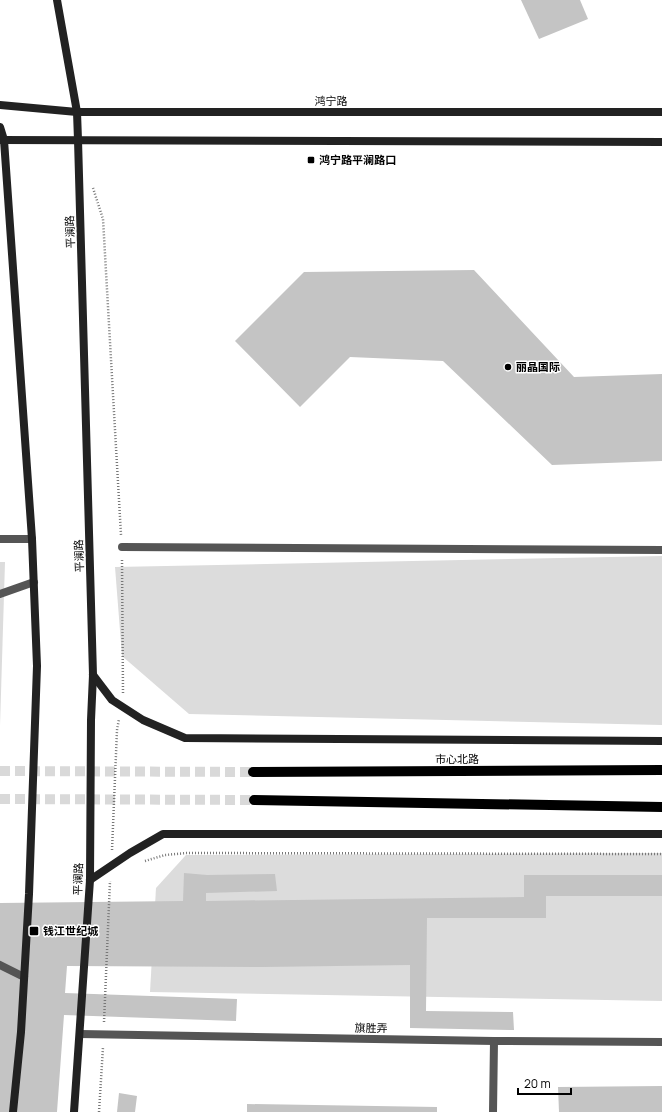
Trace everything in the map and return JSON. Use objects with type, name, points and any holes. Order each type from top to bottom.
[{"type":"main road","name":"平澜路","points":[[57,0],[77,112],[93,675],[91,720],[90,880],[74,1112]]},
{"type":"main road","name":"鸿宁路","points":[[0,105],[77,112],[662,112]]},
{"type":"main road","points":[[0,127],[32,539],[37,666],[29,894],[13,1112]]},
{"type":"main road","points":[[2,140],[662,142]]},
{"type":"main road","points":[[93,675],[112,700],[143,720],[185,738],[662,741]]},
{"type":"main road","name":"市心北路","points":[[253,772],[662,770]]},
{"type":"main road","points":[[254,800],[662,807]]},
{"type":"main road","points":[[90,880],[163,834],[662,834]]},
{"type":"street","points":[[0,539],[32,539]]},
{"type":"street","points":[[122,547],[662,550]]},
{"type":"street","points":[[0,594],[34,582]]},
{"type":"street","points":[[0,965],[24,976]]},
{"type":"street","name":"旗胜弄","points":[[80,1034],[494,1041],[662,1042]]},
{"type":"street","points":[[493,1112],[494,1041]]},
{"type":"path","points":[[92,183],[103,219],[122,547],[123,707],[117,730],[104,1035],[99,1112]]},
{"type":"path","points":[[140,864],[165,855],[187,853],[662,854]]},
{"type":"path","points":[[110,881],[116,878]]},
{"type":"shaded area","points":[[662,556],[662,725],[189,714],[122,656],[115,567]]},
{"type":"shaded area","points":[[0,562],[5,562],[0,726]]},
{"type":"shaded area","points":[[662,853],[662,1001],[150,992],[156,888],[186,855]]},
{"type":"building","points":[[521,0],[580,0],[588,19],[539,39]]},
{"type":"building","name":"丽晶国际","points":[[474,270],[574,377],[662,374],[662,461],[552,465],[443,361],[350,357],[300,407],[235,341],[304,272]]},
{"type":"building","name":"钱江世纪城","points":[[184,873],[207,875],[275,874],[277,891],[206,893],[206,901],[524,897],[524,875],[662,875],[662,896],[546,896],[546,918],[427,918],[426,1011],[513,1012],[514,1030],[410,1028],[410,965],[263,967],[67,966],[65,993],[237,999],[236,1021],[64,1015],[57,1112],[0,1112],[0,903],[183,901]]},
{"type":"building","points":[[662,1086],[662,1112],[559,1112],[558,1087]]},
{"type":"building","points":[[119,1093],[137,1096],[135,1112],[117,1112]]},
{"type":"building","points":[[247,1104],[437,1107],[437,1112],[247,1112]]},
{"type":"tunnel","points":[[0,771],[253,772]]},
{"type":"tunnel","points":[[0,799],[254,800]]},
{"type":"place","name":"鸿宁路平澜路口","points":[[311,160]]},
{"type":"place","name":"丽晶国际","points":[[508,367]]},
{"type":"place","name":"钱江世纪城","points":[[34,931]]}]
